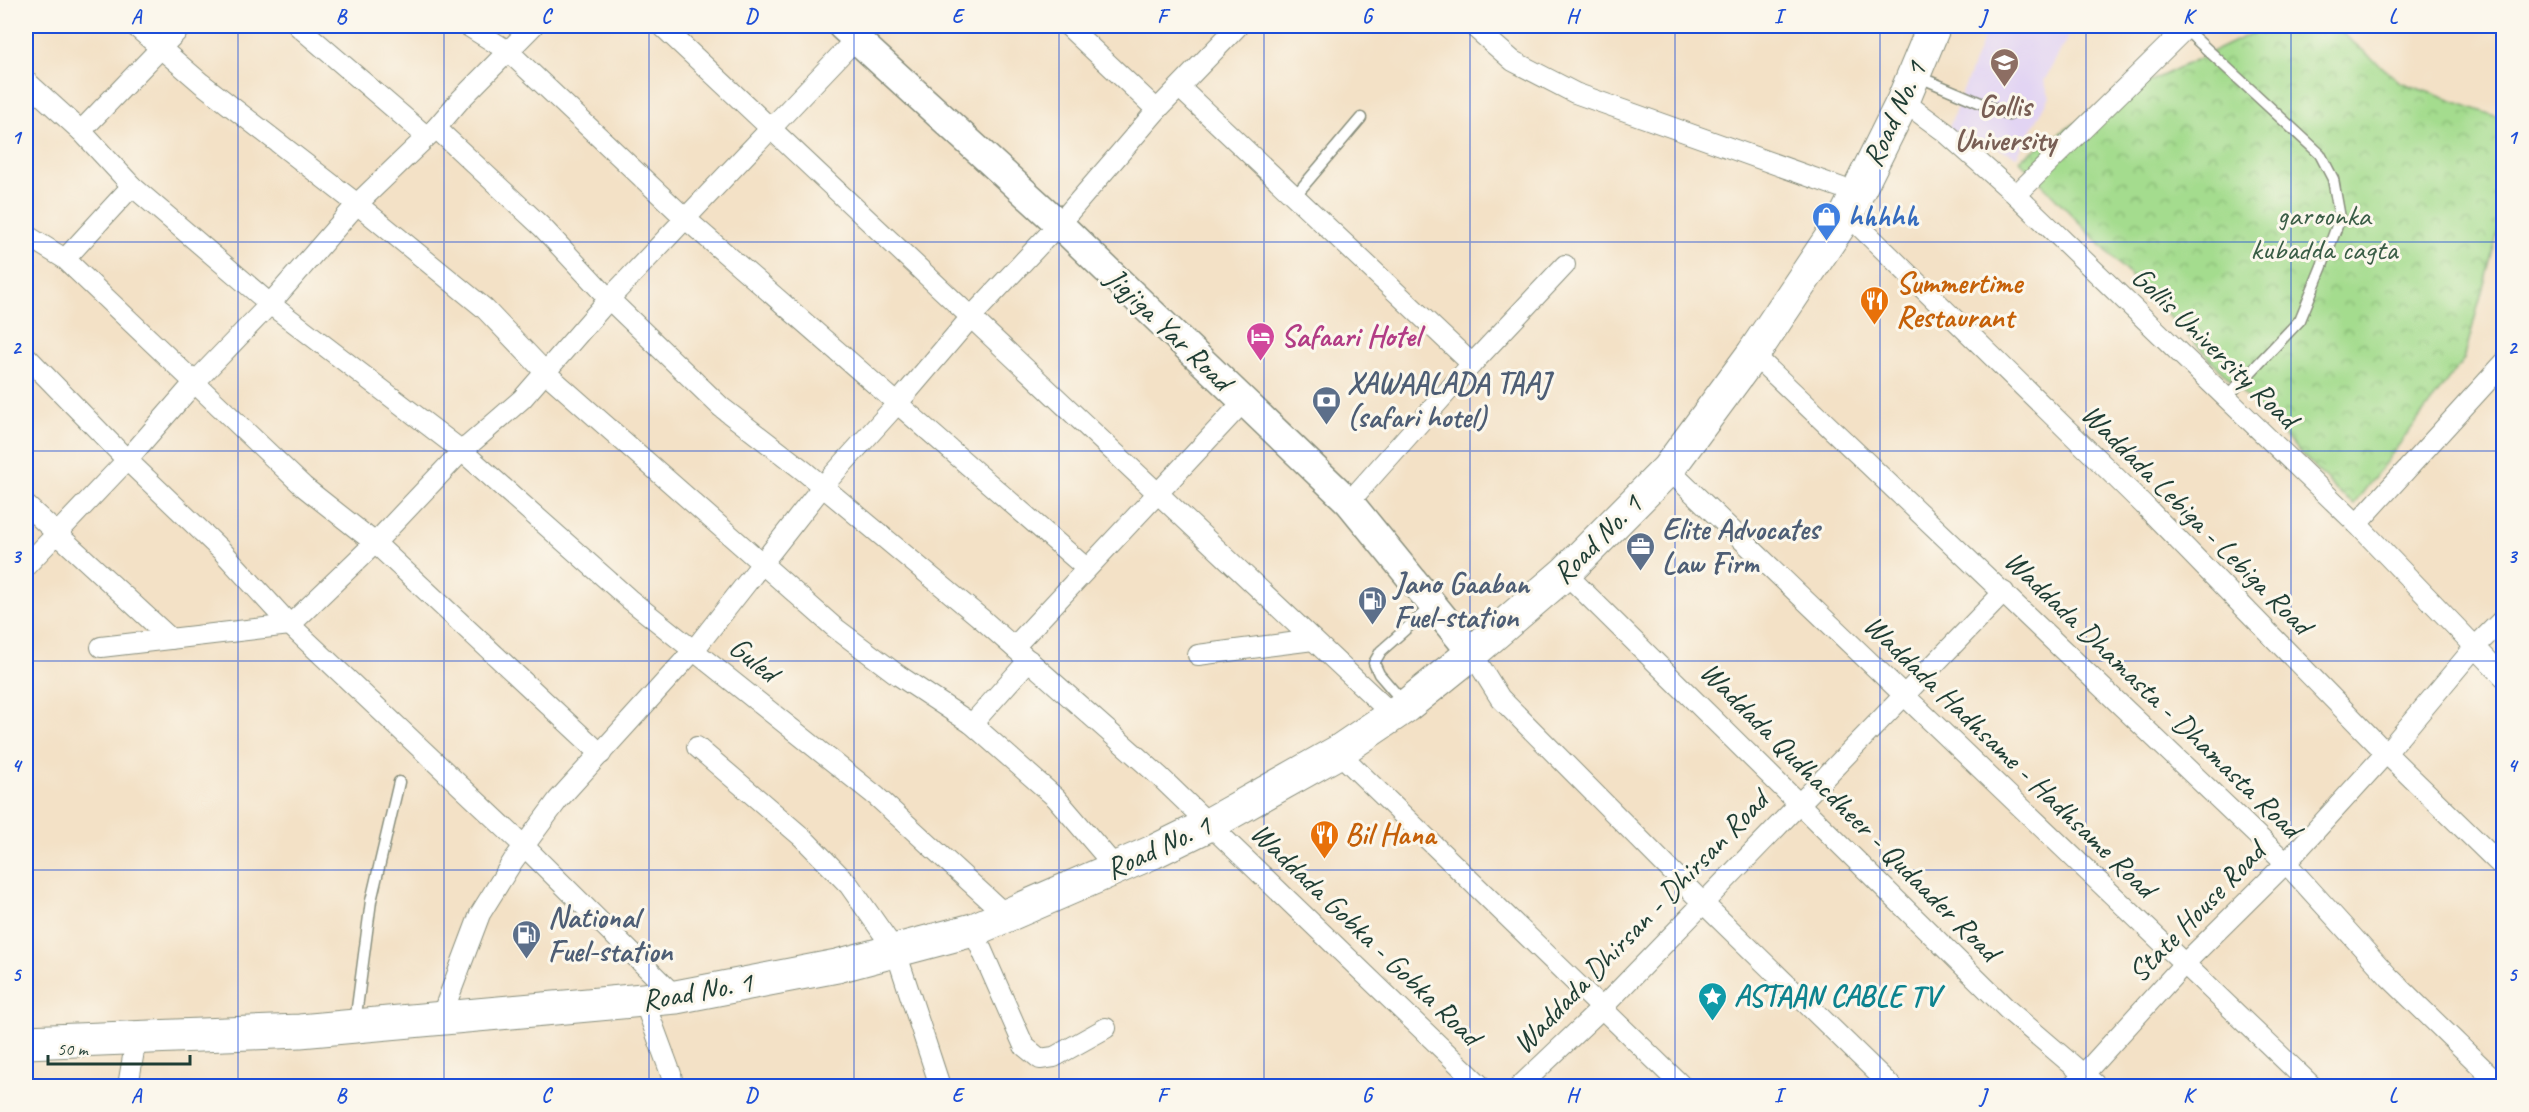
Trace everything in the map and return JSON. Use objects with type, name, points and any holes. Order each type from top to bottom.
[{"type":"highway","name":"Road No. 1","points":[[26,1042],[136,1039],[355,1026],[676,997],[837,966],[973,930],[1208,825],[1338,752],[1400,711],[1565,573],[1668,469],[1753,354],[1852,203],[1909,88],[1934,26]]},
{"type":"street","points":[[135,26],[201,83],[357,204],[484,308],[546,373],[834,627],[898,675],[972,724],[1056,798],[1116,868]]},
{"type":"street","points":[[81,131],[183,26]]},
{"type":"street","name":"Waddada Gobka - Gobka Road","points":[[298,26],[431,132],[543,228],[609,299],[721,407],[822,487],[1014,647],[1159,776],[1481,1086]]},
{"type":"street","points":[[468,26],[508,51],[687,220],[1086,568]]},
{"type":"street","points":[[26,566],[127,460],[357,204],[431,132],[533,26]]},
{"type":"street","points":[[662,26],[1313,640],[1400,711]]},
{"type":"street","points":[[1068,26],[1157,110]]},
{"type":"street","points":[[440,1020],[480,914],[524,846],[558,800],[694,650],[822,487],[972,316],[1059,224],[1157,110],[1238,26]]},
{"type":"street","points":[[1473,26],[1512,61],[1575,93],[1852,203]]},
{"type":"street","points":[[2016,195],[2187,27]]},
{"type":"street","points":[[101,646],[290,625],[375,543],[462,451],[522,399],[609,299],[687,220],[819,75],[855,30]]},
{"type":"street","name":"Jigjiga Yar Road","points":[[855,30],[1349,502],[1472,653]]},
{"type":"street","name":"Guled","points":[[26,81],[81,131],[132,186],[270,303],[462,451],[629,599],[876,796],[1006,916]]},
{"type":"street","points":[[1180,88],[1472,364]]},
{"type":"street","name":"Gollis University Road","points":[[1909,88],[1945,132],[2016,195],[2356,524],[2504,677]]},
{"type":"street","points":[[65,259],[132,186]]},
{"type":"street","name":"Waddada Lebiga - Lebiga Road","points":[[1852,203],[2386,753],[2504,868]]},
{"type":"street","points":[[26,236],[65,259],[304,487],[375,543],[601,754]]},
{"type":"street","points":[[1349,502],[1472,364],[1565,265]]},
{"type":"street","name":"Waddada Dhamasta - Dhamasta Road","points":[[1753,354],[2286,863],[2381,968],[2501,1086]]},
{"type":"street","points":[[26,356],[127,460],[222,551],[290,625],[524,846],[676,997]]},
{"type":"street","points":[[2356,524],[2504,363]]},
{"type":"street","points":[[1014,647],[1244,401]]},
{"type":"street","name":"Waddada Hadhsame - Hadhsame Road","points":[[1668,469],[2312,1086]]},
{"type":"street","points":[[26,505],[171,639]]},
{"type":"street","name":"Waddada Qudhacdheer - Qudaader Road","points":[[1565,573],[2085,1083]]},
{"type":"street","name":"Waddada Dhirsan - Dhirsan Road","points":[[1520,1086],[1601,1009],[2004,592]]},
{"type":"street","name":"State House Road","points":[[2085,1083],[2184,964],[2286,863],[2386,753],[2474,648],[2504,618]]},
{"type":"street","points":[[1198,655],[1313,640]]},
{"type":"street","points":[[1472,653],[1500,698],[1702,902],[1890,1086]]},
{"type":"street","points":[[972,724],[1029,660]]},
{"type":"street","points":[[697,747],[803,838],[849,885],[896,952],[940,1086]]},
{"type":"street","points":[[1338,752],[1682,1086]]},
{"type":"street","points":[[973,930],[1024,1046],[1040,1059],[1054,1057],[1106,1028]]},
{"type":"street","points":[[644,1001],[671,1074],[673,1086]]},
{"type":"street","points":[[128,1086],[136,1039]]},
{"type":"lane","points":[[2187,27],[2320,154],[2333,179],[2340,218],[2300,320],[2226,398]]},
{"type":"lane","points":[[1909,88],[2009,115]]},
{"type":"lane","points":[[1294,197],[1361,118]]},
{"type":"lane","points":[[1400,711],[1374,663],[1381,651],[1433,605]]},
{"type":"lane","points":[[355,1026],[371,901],[399,782]]},
{"type":"shaded area","name":"Gollis University","points":[[1988,26],[2074,26],[2044,81],[2050,97],[2017,156],[1948,130]]},
{"type":"green space","name":"garoonka kubadda cagta","points":[[2267,26],[2334,26],[2400,82],[2503,119],[2503,213],[2464,359],[2354,504],[2341,495],[2019,160],[2111,100]]},
{"type":"place","name":"Gollis University","points":[[2005,88]]},
{"type":"place","name":"hhhhh","points":[[1827,242]]},
{"type":"place","name":"Summertime Restaurant","points":[[1875,326]]},
{"type":"place","name":"Safaari Hotel","points":[[1260,362]]},
{"type":"place","name":"XAWAALADA TAAJ (safari hotel)","points":[[1326,426]]},
{"type":"place","name":"Elite Advocates Law Firm","points":[[1641,572]]},
{"type":"place","name":"Jano Gaaban Fuel-station","points":[[1373,626]]},
{"type":"place","name":"Bil Hana","points":[[1324,860]]},
{"type":"place","name":"National Fuel-station","points":[[527,960]]},
{"type":"place","name":"ASTAAN CABLE TV","points":[[1713,1022]]}]
